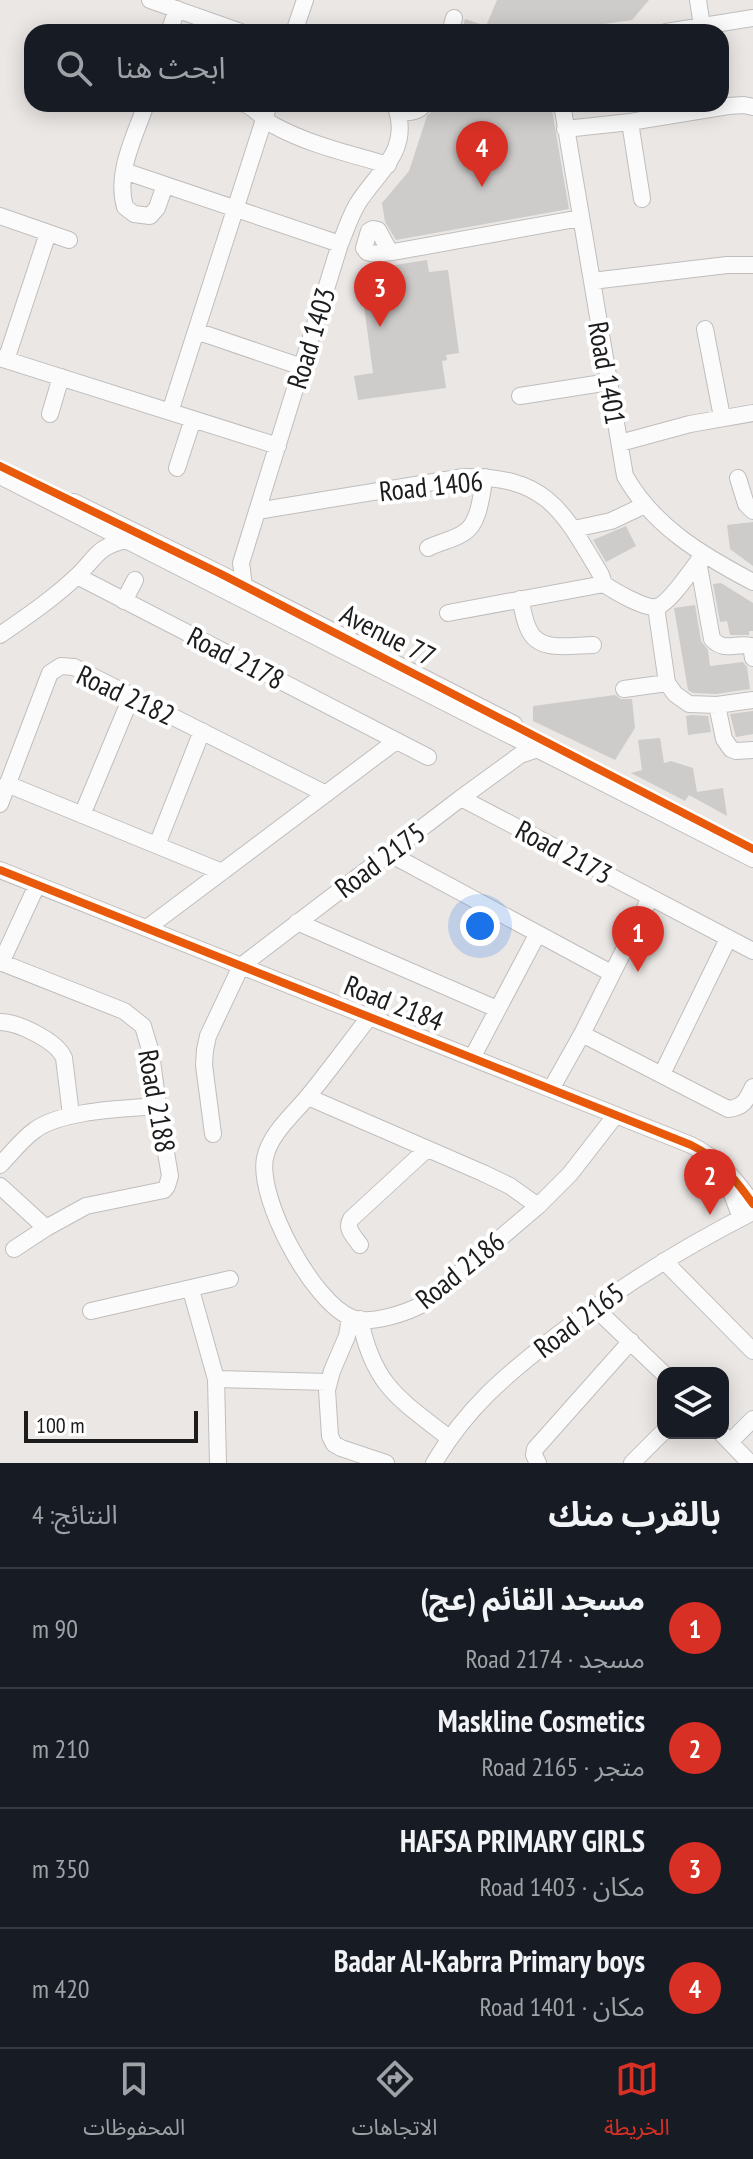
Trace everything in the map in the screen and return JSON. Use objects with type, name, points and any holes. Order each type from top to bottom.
[{"type":"street","points":[[150,0],[219,24]]},
{"type":"street","points":[[297,24],[305,0]]},
{"type":"street","points":[[698,0],[702,24]]},
{"type":"street","points":[[172,24],[177,9]]},
{"type":"street","points":[[715,24],[753,18]]},
{"type":"street","points":[[729,106],[753,107]]},
{"type":"street","points":[[143,112],[124,171],[123,204],[127,210],[144,217],[154,213],[165,185]]},
{"type":"street","points":[[170,412],[267,112]]},
{"type":"street","points":[[268,112],[277,127],[309,141],[388,165]]},
{"type":"street","name":"Road 1403","points":[[244,586],[241,563],[340,244],[355,207],[388,165],[399,142],[397,112]]},
{"type":"street","name":"Road 1401","points":[[563,112],[625,476],[653,515],[700,558],[753,582]]},
{"type":"street","points":[[565,129],[691,112]]},
{"type":"street","points":[[630,122],[642,199]]},
{"type":"street","points":[[124,171],[340,244]]},
{"type":"street","points":[[0,216],[69,240]]},
{"type":"street","points":[[390,252],[581,218]]},
{"type":"street","points":[[48,233],[3,359],[278,446]]},
{"type":"street","points":[[592,281],[727,265],[753,265]]},
{"type":"street","points":[[705,329],[722,417]]},
{"type":"street","points":[[196,331],[302,367]]},
{"type":"street","points":[[50,414],[61,377]]},
{"type":"street","points":[[520,396],[609,382]]},
{"type":"street","points":[[620,443],[690,424],[753,413]]},
{"type":"street","points":[[177,468],[193,419]]},
{"type":"street","name":"Avenue 77","points":[[0,466],[221,574],[753,849]]},
{"type":"street","name":"Avenue 77","points":[[0,476],[519,747],[538,749],[753,859]]},
{"type":"street","points":[[428,548],[464,533],[471,526],[485,477]]},
{"type":"street","name":"Road 1406","points":[[257,511],[449,480],[485,477],[511,482],[551,502],[567,518],[604,584]]},
{"type":"street","points":[[738,478],[743,498],[753,511]]},
{"type":"street","points":[[574,529],[611,521],[645,505]]},
{"type":"street","points":[[89,522],[96,536],[98,551]]},
{"type":"street","points":[[0,635],[77,576],[98,551],[127,540]]},
{"type":"street","points":[[448,613],[604,584],[645,606],[656,607],[665,603],[700,558]]},
{"type":"street","points":[[700,558],[712,639],[730,648],[746,644],[751,646],[753,658]]},
{"type":"street","points":[[221,574],[241,563]]},
{"type":"street","name":"Road 2178","points":[[77,576],[428,757]]},
{"type":"street","points":[[124,601],[135,580]]},
{"type":"street","points":[[520,599],[530,633],[542,644],[593,645]]},
{"type":"street","points":[[656,607],[667,683],[675,694],[689,704],[717,705],[753,700]]},
{"type":"street","name":"Road 2182","points":[[0,804],[50,673],[61,666],[74,667],[132,695],[326,794]]},
{"type":"street","points":[[624,689],[667,683]]},
{"type":"street","points":[[82,815],[132,695]]},
{"type":"street","points":[[717,705],[724,739],[731,749],[753,750]]},
{"type":"street","points":[[157,845],[202,731]]},
{"type":"street","points":[[147,928],[396,741]]},
{"type":"street","name":"Road 2175","points":[[241,966],[390,854],[519,747]]},
{"type":"street","points":[[7,784],[222,872]]},
{"type":"street","name":"Road 2173","points":[[461,798],[753,951]]},
{"type":"street","points":[[390,854],[611,973]]},
{"type":"street","name":"Road 2184","points":[[0,870],[691,1145],[723,1168],[753,1204]]},
{"type":"street","name":"Road 2188","points":[[37,885],[1,963],[124,1011],[143,1026],[151,1053],[170,1176],[167,1186],[159,1192],[99,1201],[46,1228]]},
{"type":"street","points":[[551,1089],[650,898]]},
{"type":"street","points":[[297,922],[497,1009]]},
{"type":"street","points":[[472,1058],[537,935]]},
{"type":"street","points":[[662,1074],[728,939]]},
{"type":"street","points":[[213,1134],[204,1065],[205,1050],[208,1036],[241,966]]},
{"type":"street","points":[[370,1016],[274,1137],[265,1159],[265,1184],[284,1234],[316,1288],[330,1303],[355,1318],[368,1354],[399,1399],[449,1438]]},
{"type":"street","points":[[0,1022],[13,1024],[61,1050],[71,1115]]},
{"type":"street","points":[[582,1034],[728,1109],[739,1108],[753,1087]]},
{"type":"street","points":[[308,1097],[498,1180],[538,1206]]},
{"type":"street","points":[[0,1165],[37,1128],[71,1115],[158,1106]]},
{"type":"street","name":"Road 2186","points":[[355,1318],[376,1319],[407,1313],[423,1304],[538,1206],[570,1174],[615,1116]]},
{"type":"street","points":[[360,1245],[349,1228],[349,1222],[427,1149]]},
{"type":"street","points":[[723,1168],[726,1182],[747,1215]]},
{"type":"street","points":[[0,1186],[46,1228],[14,1249]]},
{"type":"street","name":"Road 2165","points":[[434,1463],[449,1438],[475,1406],[505,1377],[594,1307],[664,1261],[747,1215]]},
{"type":"street","points":[[664,1261],[750,1343]]},
{"type":"street","points":[[91,1311],[230,1279]]},
{"type":"street","points":[[191,1290],[216,1379],[218,1463]]},
{"type":"street","points":[[594,1307],[657,1367]]},
{"type":"street","points":[[355,1318],[328,1382],[330,1436],[334,1444],[341,1448],[386,1463]]},
{"type":"street","points":[[538,1463],[535,1449],[631,1341]]},
{"type":"street","points":[[216,1379],[328,1382]]},
{"type":"street","points":[[729,1435],[753,1419]]},
{"type":"street","points":[[642,1459],[658,1439]]},
{"type":"street","points":[[728,1439],[750,1463]]},
{"type":"building","points":[[497,0],[649,0],[632,20],[604,24],[487,24]]},
{"type":"building","points":[[465,19],[480,24],[463,24]]},
{"type":"building","points":[[431,112],[552,112],[569,209],[396,240],[385,222],[382,203],[409,171]]},
{"type":"building","points":[[427,260],[429,272],[448,270],[459,353],[446,355],[447,360],[442,361],[446,388],[358,400],[354,376],[373,373],[361,284],[378,281],[376,268]]},
{"type":"building","points":[[753,522],[753,566],[730,549],[727,525]]},
{"type":"building","points":[[626,526],[636,546],[606,562],[593,540]]},
{"type":"building","points":[[721,583],[753,603],[753,631],[749,631],[749,635],[730,635],[727,621],[720,622],[713,584]]},
{"type":"building","points":[[695,605],[701,641],[708,650],[710,666],[743,662],[747,667],[750,689],[716,694],[688,690],[674,608]]},
{"type":"building","points":[[615,695],[621,699],[632,699],[635,728],[615,760],[533,721],[533,706]]},
{"type":"building","points":[[753,711],[753,734],[736,737],[730,714]]},
{"type":"building","points":[[686,716],[708,716],[711,732],[688,735]]},
{"type":"building","points":[[660,738],[664,763],[671,761],[693,768],[697,792],[723,788],[727,816],[689,795],[685,801],[631,773],[642,770],[638,740]]},
{"type":"cycle path","points":[[0,466],[221,574],[753,849]]},
{"type":"cycle path","points":[[0,870],[691,1145],[726,1170],[753,1204]]},
{"type":"place","name":"Badar Al-Kabrra Primary boys","points":[[482,187]]},
{"type":"place","name":"HAFSA PRIMARY GIRLS","points":[[380,327]]},
{"type":"place","name":"مسجد القائم (عج)","points":[[638,972]]},
{"type":"place","name":"Maskline Cosmetics","points":[[710,1215]]}]
